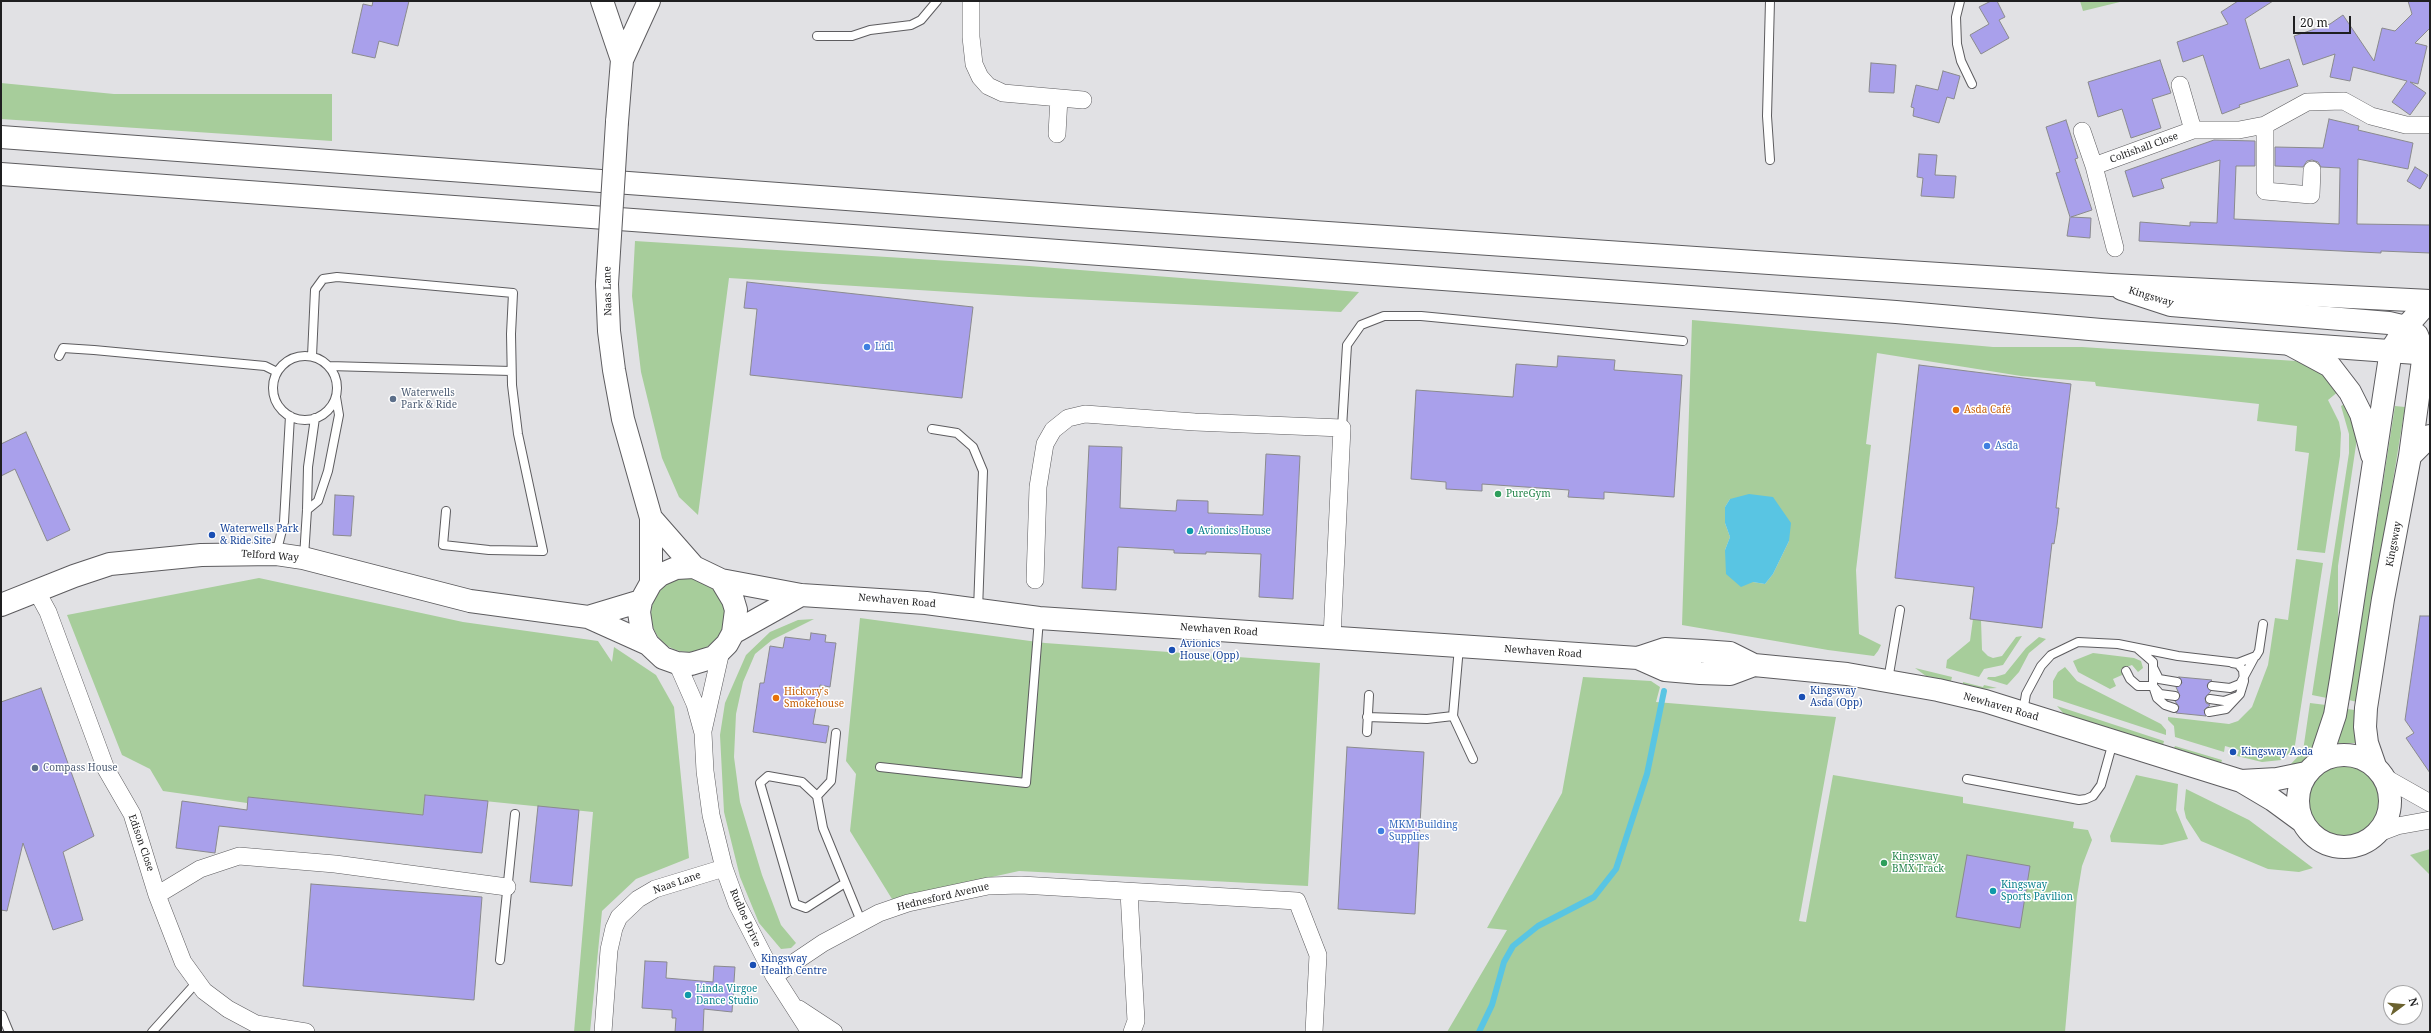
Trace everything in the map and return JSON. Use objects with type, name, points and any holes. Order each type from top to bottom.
[{"type":"main road","name":"Naas Lane","points":[[602,1],[622,60]]},
{"type":"main road","name":"Naas Lane","points":[[646,592],[650,518],[623,419],[609,331],[607,284],[622,60],[649,1]]},
{"type":"main road","points":[[1,137],[1076,216],[2111,285],[2430,301]]},
{"type":"main road","points":[[1,174],[1880,311],[2291,345],[2427,353]]},
{"type":"main road","name":"Kingsway","points":[[2111,285],[2171,305],[2389,323],[2406,327]]},
{"type":"main road","points":[[2313,767],[2334,755],[2348,754],[2362,758],[2379,772],[2389,792],[2390,807],[2385,822],[2376,834],[2364,843],[2350,847],[2336,847],[2323,842],[2311,834],[2303,822],[2298,810],[2297,797],[2300,785],[2313,767],[2334,715],[2391,350],[2406,327],[2430,301]]},
{"type":"main road","points":[[2406,327],[2417,336],[2427,353]]},
{"type":"main road","points":[[2291,345],[2330,366],[2350,392],[2361,414],[2374,466]]},
{"type":"main road","name":"Kingsway","points":[[2379,772],[2367,743],[2365,727],[2366,708],[2427,353]]},
{"type":"main road","points":[[2410,456],[2430,436]]},
{"type":"main road","name":"Naas Lane","points":[[650,518],[694,567]]},
{"type":"main road","name":"Telford Way","points":[[1,605],[36,590],[110,564],[201,555],[276,554],[304,558],[470,601],[588,617],[648,644],[663,658],[677,663],[692,664],[703,662],[727,642]]},
{"type":"main road","name":"Telford Way","points":[[648,644],[642,632],[639,612],[646,592],[660,575],[676,568],[694,567],[711,573],[722,580]]},
{"type":"main road","points":[[722,580],[733,600],[736,610],[727,642]]},
{"type":"main road","name":"Newhaven Road","points":[[722,580],[801,595],[877,598],[1039,618],[1638,658],[1665,649],[1730,653],[1754,665],[1847,674],[1888,680],[1938,690],[2023,713],[2241,781],[2273,800],[2303,822]]},
{"type":"main road","name":"Telford Way","points":[[588,617],[646,592]]},
{"type":"main road","points":[[727,642],[801,595]]},
{"type":"main road","name":"Newhaven Road","points":[[2241,781],[2277,779],[2313,767]]},
{"type":"street","points":[[971,1],[974,64],[980,77],[988,86],[1003,93],[1083,100]]},
{"type":"street","points":[[2180,85],[2193,130]]},
{"type":"street","points":[[1057,134],[1059,98]]},
{"type":"street","name":"Coltishall Close","points":[[2094,166],[2193,130],[2239,130],[2266,125],[2307,102],[2344,101],[2371,116],[2406,125],[2430,125]]},
{"type":"street","points":[[2266,125],[2265,191],[2311,195],[2312,170]]},
{"type":"street","points":[[2082,132],[2094,166],[2115,248]]},
{"type":"street","points":[[1035,580],[1038,487],[1045,444],[1053,430],[1068,418],[1085,414],[1195,422],[1342,428],[1332,638]]},
{"type":"street","name":"Edison Close","points":[[36,590],[50,619],[106,769],[132,814],[157,895],[183,962],[204,990],[228,1009],[256,1024],[306,1032]]},
{"type":"street","points":[[703,733],[727,642]]},
{"type":"street","points":[[677,663],[695,704],[703,733],[705,771],[710,807],[724,868]]},
{"type":"street","points":[[2379,772],[2430,803]]},
{"type":"street","points":[[2376,834],[2397,826],[2430,820]]},
{"type":"street","points":[[157,895],[200,869],[239,856],[335,864],[507,887]]},
{"type":"street","name":"Rudloe Drive","points":[[724,868],[737,904],[774,976],[795,1006],[810,1032]]},
{"type":"street","name":"Naas Lane","points":[[603,1032],[609,950],[614,928],[619,917],[638,899],[655,889],[724,868]]},
{"type":"street","name":"Hednesford Avenue","points":[[774,976],[823,943],[862,921],[908,903],[988,886],[1021,885],[1297,901],[1318,955],[1314,1032]]},
{"type":"street","points":[[1129,892],[1136,1021],[1132,1032]]},
{"type":"street","name":"Rudloe Drive","points":[[795,1006],[834,1032]]},
{"type":"lane","points":[[817,36],[852,36],[870,30],[911,25],[921,20],[937,1]]},
{"type":"lane","points":[[1770,1],[1767,116],[1770,160]]},
{"type":"lane","points":[[1960,1],[1956,17],[1957,44],[1962,61],[1972,84]]},
{"type":"lane","points":[[312,356],[315,290],[323,279],[337,277],[513,293],[511,371],[518,434],[544,551],[489,550],[443,545],[446,511]]},
{"type":"lane","points":[[1342,428],[1347,345],[1361,325],[1384,316],[1421,316],[1683,341]]},
{"type":"lane","points":[[59,356],[63,348],[94,350],[265,366],[277,372]]},
{"type":"lane","points":[[307,510],[318,501],[328,471],[339,415],[336,397],[337,387],[334,374],[329,366],[312,356],[298,357],[286,362],[277,372],[274,386],[275,399],[281,408],[290,416],[303,420],[315,418],[331,407],[336,397]]},
{"type":"lane","points":[[329,366],[511,371]]},
{"type":"lane","points":[[276,554],[284,522],[290,416]]},
{"type":"lane","points":[[304,558],[308,467],[315,418]]},
{"type":"lane","points":[[932,429],[957,433],[973,447],[983,471],[978,611]]},
{"type":"lane","points":[[1888,680],[1900,610]]},
{"type":"lane","points":[[880,767],[1026,783],[1039,618]]},
{"type":"lane","points":[[2212,686],[2236,686],[2240,684],[2249,665],[2259,651],[2263,624]]},
{"type":"lane","points":[[2023,713],[2026,694],[2032,680],[2051,655],[2078,642],[2133,646],[2172,655],[2238,664],[2243,670],[2244,676],[2240,694],[2226,709],[2209,712]]},
{"type":"lane","points":[[2133,646],[2148,656],[2159,679],[2177,682]]},
{"type":"lane","points":[[1459,647],[1453,716],[1473,759]]},
{"type":"lane","points":[[2231,662],[2245,661],[2256,656]]},
{"type":"lane","points":[[2154,669],[2154,686],[2161,703],[2174,708]]},
{"type":"lane","points":[[2126,670],[2130,679],[2138,686],[2154,686]]},
{"type":"lane","points":[[2154,686],[2160,694],[2175,696]]},
{"type":"lane","points":[[1367,732],[1369,694]]},
{"type":"lane","points":[[2210,700],[2230,700],[2240,694]]},
{"type":"lane","points":[[1368,717],[1427,720],[1453,716]]},
{"type":"lane","points":[[817,796],[831,782],[836,732]]},
{"type":"lane","points":[[1967,779],[2079,800],[2086,799],[2093,796],[2100,786],[2113,741]]},
{"type":"lane","points":[[845,883],[806,908],[795,904],[760,784],[768,776],[802,782],[817,796],[823,828],[862,921]]},
{"type":"lane","points":[[500,960],[515,814]]},
{"type":"lane","points":[[152,1032],[197,982]]},
{"type":"lane","points":[[2,1014],[9,1032]]},
{"type":"green space","points":[[2080,1],[2124,1],[2083,11]]},
{"type":"green space","points":[[1,83],[114,94],[332,94],[332,141],[1,119]]},
{"type":"green space","points":[[635,241],[1029,266],[1359,292],[1341,312],[1029,297],[729,278],[698,515],[679,497],[662,458],[641,372],[632,296]]},
{"type":"green space","points":[[1692,320],[1993,347],[2082,347],[2296,361],[2321,373],[2339,391],[2328,400],[2339,422],[2341,433],[2340,456],[2325,553],[2297,550],[2309,453],[2295,451],[2297,426],[2257,421],[2259,404],[2096,386],[2095,382],[2021,376],[1877,353],[1866,444],[1871,445],[1856,570],[1859,634],[1881,645],[1878,651],[1874,656],[1828,650],[1682,625]],"holes":[[[1730,499],[1789,541],[1773,574],[1765,584],[1753,582],[1725,550],[1730,537],[1725,523],[1725,507]]]},
{"type":"green space","points":[[2346,403],[2356,433],[2356,445],[2338,566],[2338,630],[2327,698],[2312,695],[2349,453],[2349,434],[2341,406]]},
{"type":"green space","points":[[2395,406],[2405,407],[2357,702],[2349,700]]},
{"type":"green space","points":[[2296,559],[2323,563],[2295,745],[2292,751],[2281,760],[2262,762],[2237,756],[2239,750],[2225,746],[2224,752],[2175,737],[2174,726],[2168,720],[2168,717],[2229,724],[2238,721],[2252,707],[2268,665],[2275,618],[2288,620]]},
{"type":"green space","points":[[259,578],[463,622],[598,641],[612,662],[614,647],[656,675],[674,707],[689,858],[636,879],[602,911],[590,1032],[574,1032],[593,812],[425,795],[423,815],[248,797],[247,803],[163,791],[150,769],[122,755],[67,615]]},
{"type":"green space","points":[[688,578],[709,584],[719,594],[725,615],[719,636],[709,646],[688,652],[667,646],[657,636],[651,615],[657,594],[667,584]]},
{"type":"green space","points":[[860,618],[1045,643],[1320,663],[1308,886],[1019,871],[892,899],[850,831],[856,774],[846,761]]},
{"type":"green space","points":[[814,619],[772,640],[755,654],[743,682],[736,714],[734,757],[740,802],[762,875],[781,925],[796,943],[791,948],[781,949],[759,923],[740,877],[724,812],[720,735],[725,703],[746,655],[770,632],[798,620]]},
{"type":"green space","points":[[1973,619],[1981,620],[1982,650],[1988,656],[1993,658],[2002,656],[2016,637],[2022,636],[2003,665],[1984,669],[1979,677],[1946,668],[1947,660],[1970,641]]},
{"type":"green space","points":[[2039,637],[2046,639],[2029,653],[2019,672],[2007,685],[1987,679],[1988,677],[1995,677],[2005,674],[2026,648]]},
{"type":"green space","points":[[2093,653],[2134,658],[2141,661],[2143,668],[2138,672],[2132,665],[2121,669],[2122,675],[2113,679],[2116,686],[2110,689],[2078,672],[2073,661]]},
{"type":"green space","points":[[2065,667],[2077,681],[2161,724],[2166,730],[2166,735],[2053,698],[2053,681],[2058,672]]},
{"type":"green space","points":[[1915,668],[1952,677],[1951,681],[1926,676]]},
{"type":"green space","points":[[1583,677],[1651,681],[1660,687],[1656,702],[1836,717],[1799,921],[1806,922],[1833,775],[1963,797],[1963,803],[2074,822],[2073,828],[2088,830],[2092,840],[2082,866],[2077,896],[2065,1032],[1447,1032],[1507,930],[1487,928],[1562,793]]},
{"type":"green space","points":[[1963,682],[1983,687],[1984,685],[1997,688],[1980,689],[1963,684]]},
{"type":"green space","points":[[2310,703],[2326,705],[2324,717],[2313,746],[2305,760],[2300,764],[2289,766],[2303,751]]},
{"type":"green space","points":[[2057,706],[2164,741],[2163,745],[2064,714]]},
{"type":"green space","points":[[2347,709],[2355,710],[2355,743],[2338,743]]},
{"type":"green space","points":[[2175,746],[2222,760],[2221,763],[2174,748]]},
{"type":"green space","points":[[2345,765],[2365,771],[2375,781],[2381,801],[2375,821],[2365,831],[2345,837],[2325,831],[2315,821],[2309,801],[2315,781],[2325,771]]},
{"type":"green space","points":[[2136,775],[2178,784],[2176,810],[2188,839],[2162,845],[2111,842],[2110,836]]},
{"type":"green space","points":[[2186,789],[2249,820],[2313,868],[2299,872],[2268,869],[2201,841],[2186,818],[2184,809]]},
{"type":"green space","points":[[2430,849],[2430,875],[2410,855]]},
{"type":"water","points":[[1749,494],[1773,497],[1791,523],[1789,541],[1773,574],[1765,584],[1753,582],[1741,587],[1726,574],[1725,550],[1730,537],[1725,523],[1725,507],[1730,499]]},
{"type":"building","points":[[373,1],[409,1],[398,46],[379,41],[375,58],[352,53],[363,4],[372,6]]},
{"type":"building","points":[[1991,1],[1997,1],[2005,17],[1999,20],[2009,38],[1981,54],[1970,35],[1989,24],[1979,7]]},
{"type":"building","points":[[2238,1],[2273,1],[2245,19],[2260,69],[2289,59],[2298,86],[2239,105],[2240,107],[2222,114],[2203,55],[2183,62],[2177,42],[2228,24],[2221,12]]},
{"type":"building","points":[[2408,1],[2430,1],[2430,28],[2415,43],[2427,46],[2418,84],[2410,82],[2426,93],[2410,115],[2392,102],[2407,81],[2353,67],[2350,81],[2330,77],[2335,54],[2303,65],[2294,36],[2330,24],[2343,15],[2374,61],[2382,28],[2395,31],[2412,14]]},
{"type":"building","points":[[2160,60],[2171,93],[2152,99],[2161,128],[2131,138],[2122,109],[2098,117],[2088,82]]},
{"type":"building","points":[[1871,63],[1896,65],[1894,93],[1869,92]]},
{"type":"building","points":[[1943,71],[1960,76],[1954,99],[1947,97],[1939,123],[1913,116],[1914,108],[1911,107],[1916,85],[1938,90]]},
{"type":"building","points":[[2329,119],[2359,126],[2358,130],[2413,143],[2408,169],[2358,159],[2357,224],[2430,225],[2430,253],[2381,251],[2381,253],[2139,241],[2140,222],[2190,226],[2190,222],[2217,223],[2220,160],[2161,179],[2164,188],[2133,197],[2125,171],[2214,140],[2255,141],[2255,166],[2236,166],[2234,219],[2339,224],[2340,168],[2321,167],[2318,162],[2312,160],[2307,161],[2303,167],[2275,166],[2275,147],[2323,148]]},
{"type":"building","points":[[2066,120],[2078,158],[2075,159],[2092,210],[2071,217],[2091,218],[2090,238],[2067,236],[2070,217],[2056,173],[2060,172],[2046,127]]},
{"type":"building","points":[[1919,154],[1937,155],[1935,175],[1956,176],[1954,198],[1921,196],[1923,178],[1917,177]]},
{"type":"building","points":[[2415,167],[2428,175],[2420,189],[2407,181]]},
{"type":"building","points":[[747,282],[973,307],[962,398],[750,375],[757,309],[744,308]]},
{"type":"building","points":[[1558,356],[1615,360],[1614,370],[1682,375],[1674,497],[1604,492],[1604,499],[1568,497],[1569,490],[1482,484],[1482,491],[1446,489],[1446,482],[1411,479],[1416,390],[1513,397],[1516,364],[1557,367]]},
{"type":"building","name":"Asda","points":[[1919,365],[2071,384],[2056,508],[2059,508],[2057,525],[2054,544],[2052,543],[2042,628],[1970,619],[1974,587],[1895,578]]},
{"type":"building","points":[[26,432],[70,530],[47,541],[15,469],[1,476],[1,444]]},
{"type":"building","name":"Avionics House","points":[[1089,446],[1122,447],[1120,508],[1176,511],[1177,500],[1208,501],[1208,513],[1263,515],[1266,454],[1300,456],[1293,599],[1259,597],[1261,554],[1206,552],[1206,554],[1174,553],[1174,550],[1118,547],[1116,590],[1082,588]]},
{"type":"building","points":[[335,495],[354,496],[351,536],[333,535]]},
{"type":"building","points":[[2420,616],[2430,616],[2430,773],[2406,738],[2414,733],[2405,720]]},
{"type":"building","name":"Hickory's Smokehouse","points":[[811,633],[826,635],[825,642],[836,643],[830,687],[820,685],[813,724],[829,726],[826,743],[753,732],[760,683],[764,683],[770,646],[783,648],[785,637],[810,640]]},
{"type":"building","points":[[2179,677],[2212,680],[2207,685],[2211,691],[2205,698],[2206,703],[2210,705],[2204,710],[2206,716],[2176,713],[2179,707],[2175,701],[2180,696],[2176,687],[2182,683]]},
{"type":"building","name":"Compass House","points":[[41,688],[94,836],[63,852],[83,920],[53,930],[23,843],[7,911],[1,910],[1,702]]},
{"type":"building","name":"MKM Building Supplies","points":[[1347,747],[1424,752],[1415,914],[1338,909]]},
{"type":"building","points":[[425,795],[488,801],[482,853],[219,826],[215,853],[176,848],[182,801],[247,810],[248,797],[423,815]]},
{"type":"building","points":[[538,806],[579,810],[572,886],[530,882]]},
{"type":"building","name":"Kingsway Sports Pavilion","points":[[1967,855],[2030,866],[2020,928],[1956,917]]},
{"type":"building","points":[[311,884],[482,897],[474,1000],[303,986]]},
{"type":"building","name":"Linda Virgoe Dance Studio","points":[[645,961],[667,962],[666,978],[713,982],[714,966],[735,967],[732,1012],[704,1009],[703,1032],[675,1032],[676,1018],[672,1018],[672,1010],[642,1008]]},
{"type":"waterway","points":[[1479,1032],[1492,1005],[1504,962],[1513,946],[1538,926],[1594,897],[1616,869],[1647,774],[1664,691]]},
{"type":"place","name":"Lidl","points":[[867,347]]},
{"type":"place","name":"Waterwells Park & Ride","points":[[393,399]]},
{"type":"place","name":"Asda Café","points":[[1956,410]]},
{"type":"place","name":"Asda","points":[[1987,446]]},
{"type":"place","name":"PureGym","points":[[1498,494]]},
{"type":"place","name":"Avionics House","points":[[1190,531]]},
{"type":"place","name":"Waterwells Park & Ride Site","points":[[212,535]]},
{"type":"place","name":"Avionics House (Opp)","points":[[1172,650]]},
{"type":"place","name":"Kingsway Asda (Opp)","points":[[1802,697]]},
{"type":"place","name":"Hickory's Smokehouse","points":[[776,698]]},
{"type":"place","name":"Kingsway Asda","points":[[2233,752]]},
{"type":"place","name":"Compass House","points":[[35,768]]},
{"type":"place","name":"MKM Building Supplies","points":[[1381,831]]},
{"type":"place","name":"Kingsway BMX Track","points":[[1884,863]]},
{"type":"place","name":"Kingsway Sports Pavilion","points":[[1993,891]]},
{"type":"place","name":"Kingsway Health Centre","points":[[753,965]]},
{"type":"place","name":"Linda Virgoe Dance Studio","points":[[688,995]]}]
